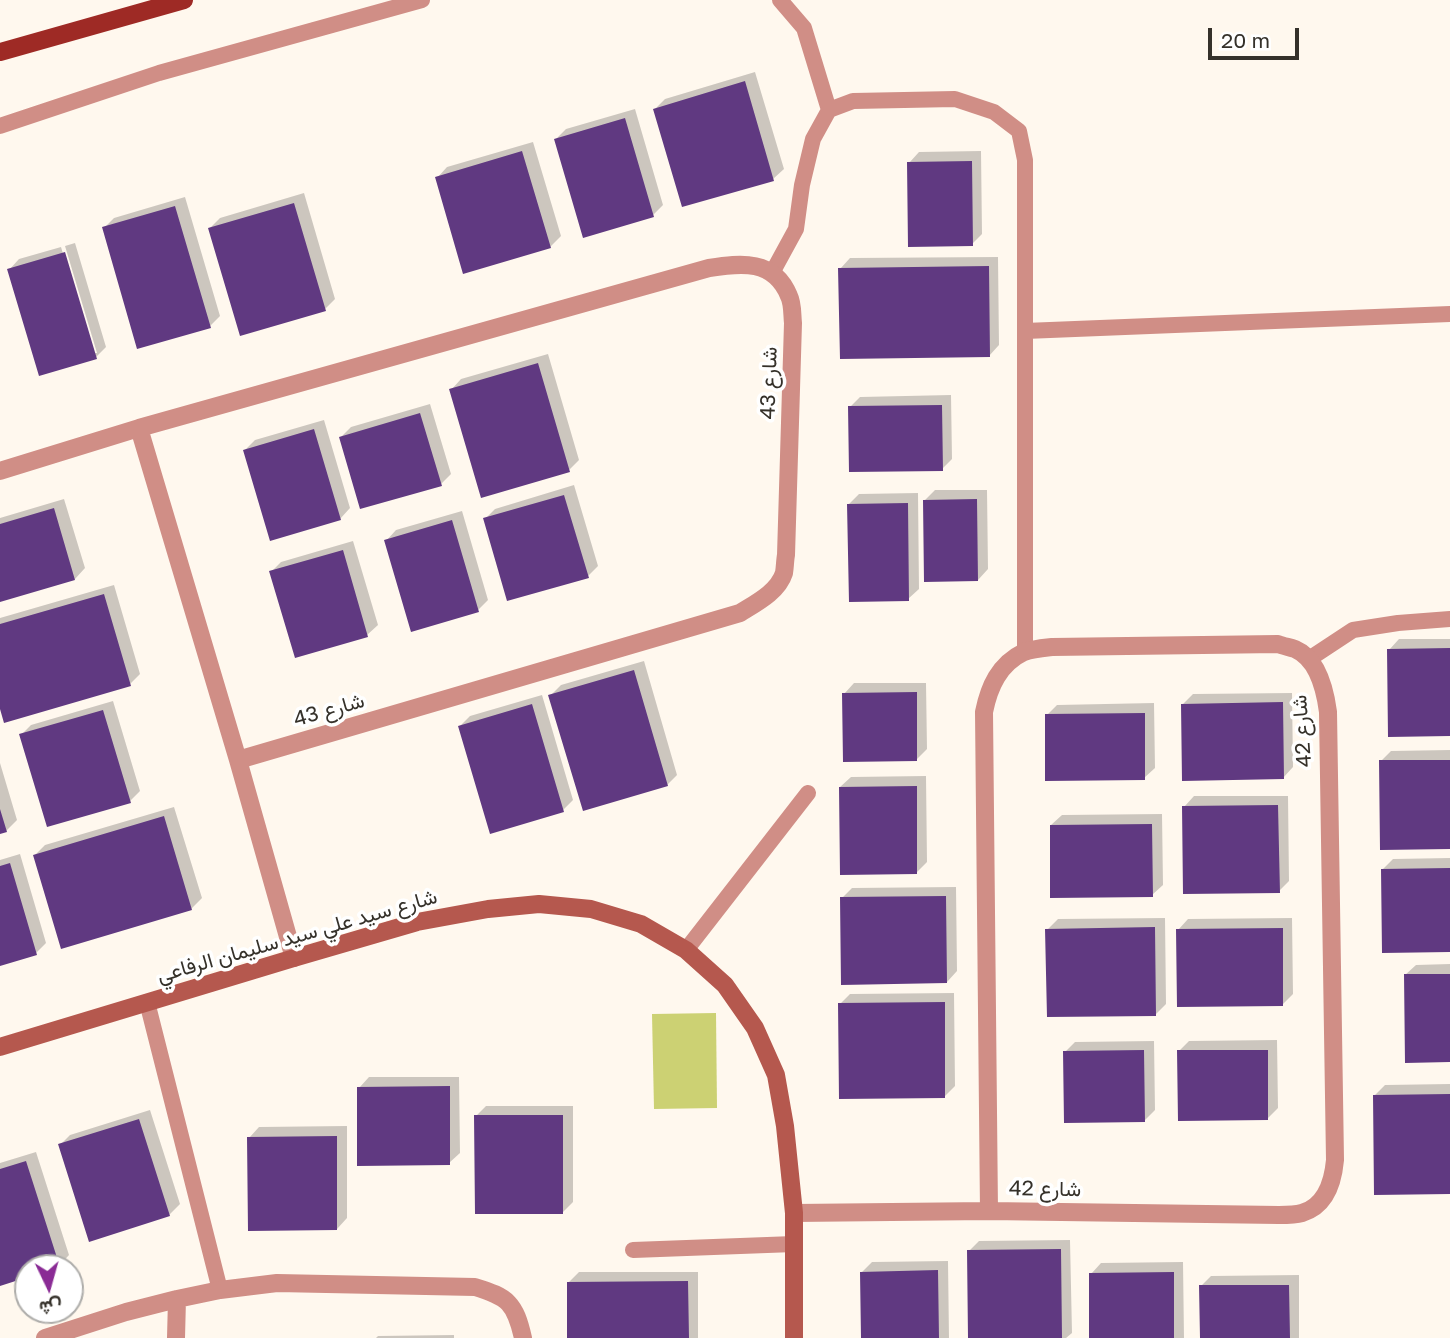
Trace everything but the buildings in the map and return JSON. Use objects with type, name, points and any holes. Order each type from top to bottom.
[{"type":"main road","points":[[0,52],[184,0]]},
{"type":"street","points":[[0,471],[139,428],[709,268],[740,263],[772,273]]},
{"type":"street","name":"شارع 43","points":[[238,761],[740,613],[761,600],[776,586],[784,573],[786,555],[793,323],[790,297],[772,273]]},
{"type":"street","points":[[139,428],[294,958]]},
{"type":"street","points":[[1025,651],[1052,647],[1278,644],[1297,650],[1309,659]]},
{"type":"street","name":"شارع 42","points":[[989,1211],[984,712],[987,694],[995,677],[1008,662],[1025,651]]},
{"type":"street","name":"شارع 42","points":[[794,1213],[989,1211],[1279,1215],[1301,1213],[1316,1206],[1326,1195],[1333,1178],[1335,1160],[1328,712],[1325,691],[1309,659]]},
{"type":"street","name":"شارع سيد علي سيد سليمان الرفاعي","points":[[0,1047],[417,922],[488,909],[539,904],[591,909],[641,924],[686,950],[725,985],[755,1028],[776,1076],[785,1126],[794,1213],[794,1338]]},
{"type":"street","points":[[45,1338],[177,1299],[276,1283],[475,1287],[496,1294],[510,1303],[523,1338]]},
{"type":"street","points":[[177,1299],[177,1338]]},
{"type":"lane","points":[[0,126],[159,73],[422,0]]},
{"type":"lane","points":[[780,0],[804,28],[829,110]]},
{"type":"lane","points":[[772,273],[796,229],[802,185],[813,139],[829,110],[853,101],[955,99],[994,111],[1019,131],[1025,160],[1025,651]]},
{"type":"lane","points":[[1024,331],[1450,314]]},
{"type":"lane","points":[[1309,659],[1353,630],[1450,619]]},
{"type":"lane","points":[[686,950],[808,793]]},
{"type":"lane","points":[[147,1002],[220,1290]]},
{"type":"lane","points":[[633,1250],[794,1244]]},
{"type":"green space","points":[[716,1013],[717,1108],[654,1109],[652,1014]]}]
